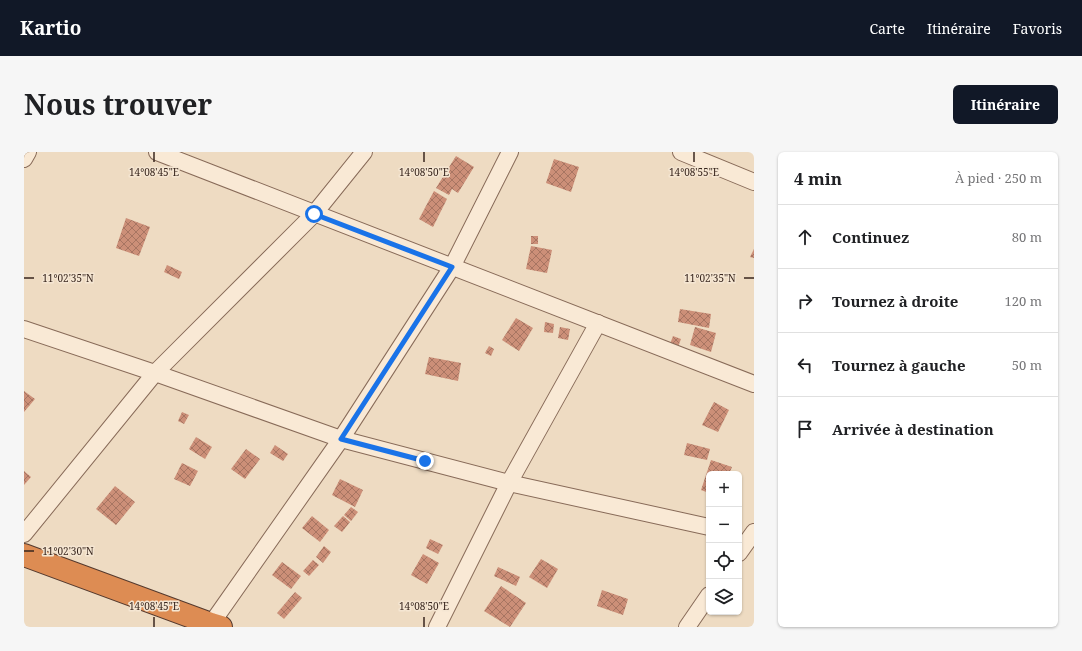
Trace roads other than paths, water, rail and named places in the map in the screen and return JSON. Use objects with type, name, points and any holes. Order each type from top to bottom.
[{"type":"highway","points":[[24,555],[213,626]]},
{"type":"street","points":[[24,159],[28,152]]},
{"type":"street","points":[[156,152],[754,384]]},
{"type":"street","points":[[24,534],[155,373],[314,214],[364,152]]},
{"type":"street","points":[[213,626],[341,439],[452,267],[510,152]]},
{"type":"street","points":[[681,152],[754,182]]},
{"type":"street","points":[[437,627],[509,483],[598,324]]},
{"type":"street","points":[[24,329],[155,373],[341,439],[509,483],[706,526]]},
{"type":"street","points":[[742,548],[749,535]]},
{"type":"street","points":[[687,627],[706,599]]}]
